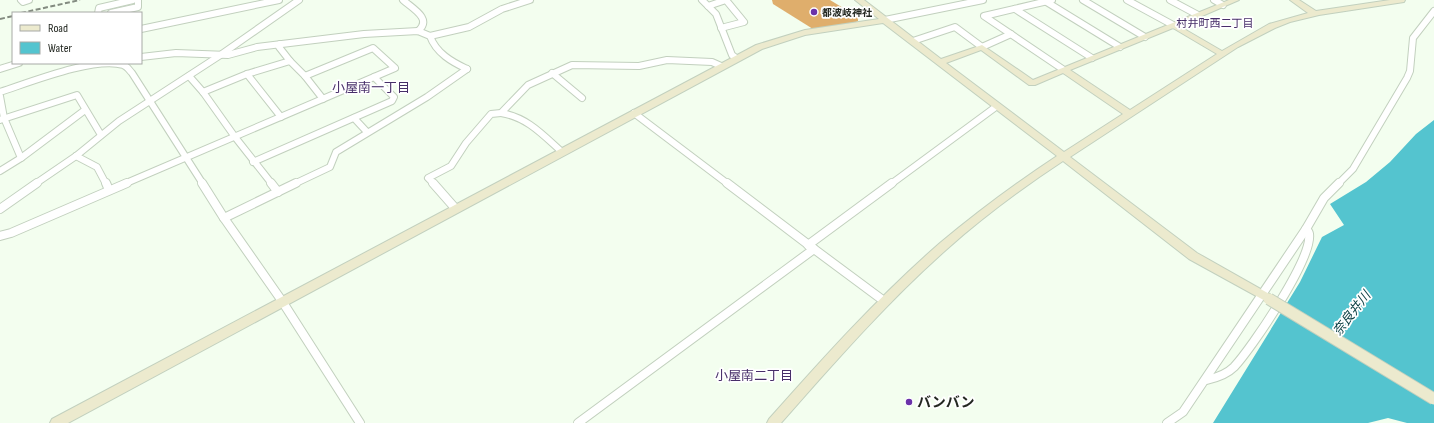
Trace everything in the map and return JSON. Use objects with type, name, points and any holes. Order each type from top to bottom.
[{"type":"street","points":[[21,0],[22,2],[29,0]]},
{"type":"street","points":[[98,12],[99,8],[133,0]]},
{"type":"street","points":[[116,12],[138,7],[138,0]]},
{"type":"street","points":[[236,8],[246,0]]},
{"type":"street","points":[[142,29],[279,0]]},
{"type":"street","points":[[0,209],[76,156],[119,121],[190,76],[299,0]]},
{"type":"street","points":[[403,0],[420,14],[424,23],[423,27],[418,31]]},
{"type":"street","points":[[142,57],[176,53],[228,56],[257,47],[364,34],[418,31],[430,36],[469,27],[502,9],[529,0]]},
{"type":"street","points":[[702,0],[716,14],[732,55],[736,58]]},
{"type":"street","points":[[708,6],[726,0],[744,22],[721,28]]},
{"type":"street","points":[[858,0],[1193,256],[1434,399]]},
{"type":"street","points":[[56,423],[455,208],[736,58],[767,43],[807,33],[885,20],[984,0]]},
{"type":"street","points":[[1052,0],[984,16],[1130,114]]},
{"type":"street","points":[[1083,0],[1145,37]]},
{"type":"street","points":[[1127,0],[1222,54]]},
{"type":"street","points":[[1170,0],[1198,15]]},
{"type":"street","points":[[1214,0],[1223,5]]},
{"type":"street","points":[[913,41],[955,27],[1032,83],[1235,0]]},
{"type":"street","points":[[1294,0],[1314,14]]},
{"type":"street","points":[[773,423],[839,348],[884,301],[969,224],[1017,188],[1063,157],[1222,54],[1248,38],[1272,26],[1292,19],[1314,14],[1379,5],[1401,0]]},
{"type":"street","points":[[1045,1],[1120,47]]},
{"type":"street","points":[[1015,9],[1092,58]]},
{"type":"street","points":[[1167,423],[1183,412],[1266,298],[1324,198],[1352,169],[1407,78],[1410,71],[1413,38],[1434,11]]},
{"type":"street","points":[[940,62],[982,47],[1011,34]]},
{"type":"street","points":[[224,218],[330,167],[336,152],[427,97],[467,69],[442,53],[431,41],[430,36]]},
{"type":"street","points":[[280,44],[279,47],[323,99]]},
{"type":"street","points":[[0,236],[11,233],[395,68],[373,48],[305,76]]},
{"type":"street","points":[[501,113],[528,85],[572,65],[639,66],[666,60],[712,62],[721,66]]},
{"type":"street","points":[[203,92],[247,74],[290,61]]},
{"type":"street","points":[[0,69],[16,64]]},
{"type":"street","points":[[0,92],[95,64],[125,64],[150,100],[224,218],[282,301],[360,423]]},
{"type":"street","points":[[552,73],[582,98]]},
{"type":"street","points":[[247,74],[281,117]]},
{"type":"street","points":[[190,76],[253,162],[278,192]]},
{"type":"street","points":[[253,162],[392,101],[394,97],[374,77]]},
{"type":"street","points":[[2,119],[77,95],[101,135]]},
{"type":"street","points":[[0,96],[2,119],[21,158]]},
{"type":"street","points":[[578,423],[997,106]]},
{"type":"street","points":[[0,171],[21,158],[85,110]]},
{"type":"street","points":[[455,208],[428,178],[451,166],[466,143],[491,114],[501,113],[521,118],[529,123],[562,152]]},
{"type":"street","points":[[634,113],[884,301]]},
{"type":"street","points":[[354,118],[367,132]]},
{"type":"street","points":[[76,156],[96,167],[109,190]]},
{"type":"street","points":[[1206,380],[1219,377],[1233,368],[1273,313],[1304,258],[1309,235],[1306,229]]},
{"type":"shaded area","points":[[772,0],[830,0],[858,17],[858,21],[854,23],[813,29],[773,4]]},
{"type":"water","name":"奈良井川","points":[[1434,120],[1434,423],[1407,423],[1388,418],[1368,423],[1213,423],[1300,282],[1322,237],[1344,225],[1330,204],[1366,182],[1390,162],[1416,134]]},
{"type":"railway","points":[[26,12],[80,0]]},
{"type":"railway","points":[[0,19],[12,16]]},
{"type":"place","name":"都波岐神社","points":[[814,12]]},
{"type":"place","name":"バンバン","points":[[909,402]]},
{"type":"district","name":"村井町西二丁目","points":[[1215,23]]},
{"type":"district","name":"小屋南一丁目","points":[[371,87]]},
{"type":"district","name":"小屋南二丁目","points":[[754,375]]}]
